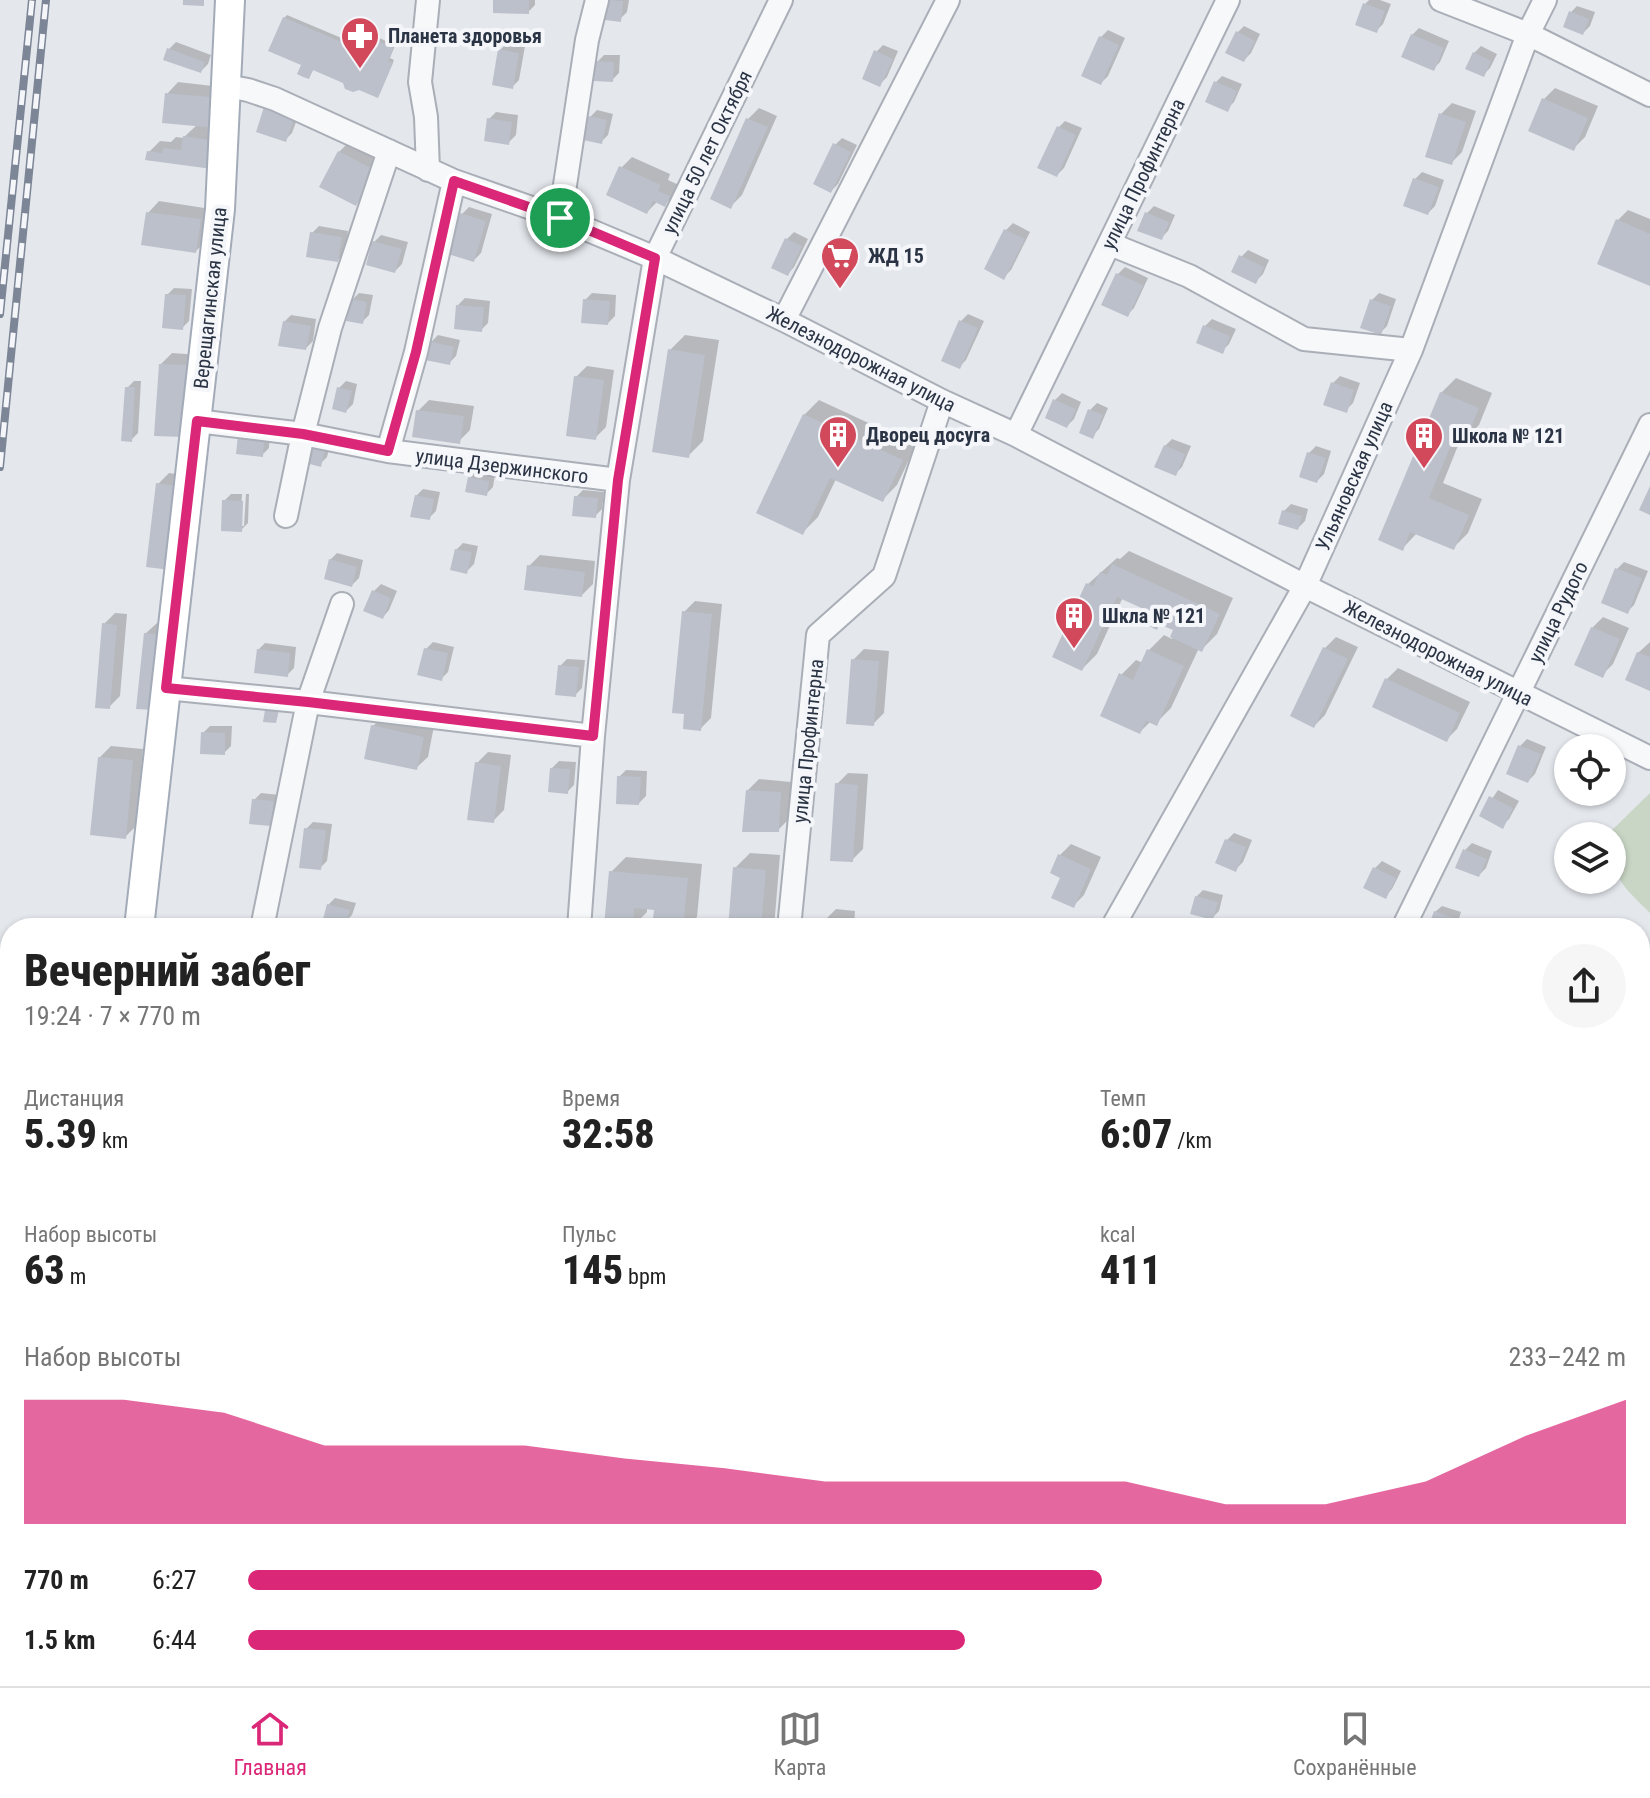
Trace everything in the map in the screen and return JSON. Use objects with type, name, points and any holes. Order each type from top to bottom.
[{"type":"main road","name":"Верещагинская улица","points":[[140,918],[220,209],[230,0]]},
{"type":"street","points":[[428,0],[420,82],[426,117],[428,170]]},
{"type":"street","points":[[560,218],[587,40],[597,0]]},
{"type":"street","name":"улица 50 лет Октября","points":[[580,918],[593,736],[618,480],[655,258],[781,0]]},
{"type":"street","points":[[784,320],[948,0]]},
{"type":"street","name":"улица Профинтерна","points":[[1016,435],[1228,0]]},
{"type":"street","points":[[1441,0],[1528,34],[1650,95]]},
{"type":"street","name":"Ульяновская улица","points":[[1118,918],[1305,586],[1411,350],[1528,34],[1545,0]]},
{"type":"street","name":"Железнодорожная улица","points":[[226,86],[275,99],[454,181],[560,218],[655,258],[1016,435],[1305,586],[1650,758]]},
{"type":"street","points":[[286,516],[330,328],[389,151]]},
{"type":"street","points":[[388,451],[416,352],[454,181]]},
{"type":"street","points":[[1110,244],[1189,276],[1304,339],[1411,350]]},
{"type":"street","name":"улица Профинтерна","points":[[790,918],[818,635],[884,576],[942,401]]},
{"type":"street","name":"улица Дзержинского","points":[[197,421],[303,434],[388,451],[618,480]]},
{"type":"street","name":"улица Рудого","points":[[1408,918],[1650,425]]},
{"type":"street","points":[[264,918],[308,702],[342,604]]},
{"type":"street","points":[[166,688],[593,736]]},
{"type":"green space","points":[[1650,793],[1650,913],[1626,888],[1626,822],[1620,822]]},
{"type":"building","points":[[183,0],[204,0],[204,6],[183,5]]},
{"type":"building","points":[[493,0],[529,0],[529,14],[493,13]]},
{"type":"building","points":[[608,0],[623,1],[621,22],[605,20]]},
{"type":"building","points":[[1363,3],[1385,11],[1377,33],[1355,25]]},
{"type":"building","points":[[1569,11],[1589,19],[1583,35],[1563,27]]},
{"type":"building","points":[[283,17],[367,53],[372,39],[394,48],[388,61],[393,63],[378,98],[359,90],[353,92],[345,89],[343,83],[313,70],[309,79],[303,77],[297,74],[301,65],[268,51]]},
{"type":"building","points":[[1236,31],[1255,41],[1244,62],[1225,53]]},
{"type":"building","points":[[1411,34],[1444,48],[1434,71],[1401,57]]},
{"type":"building","points":[[1099,36],[1119,45],[1101,85],[1081,76]]},
{"type":"building","points":[[167,48],[205,62],[201,73],[163,60]]},
{"type":"building","points":[[498,49],[519,53],[513,89],[492,85]]},
{"type":"building","points":[[874,50],[893,59],[880,87],[862,79]]},
{"type":"building","points":[[1473,52],[1491,61],[1484,77],[1465,69]]},
{"type":"building","points":[[595,61],[614,62],[613,82],[594,81]]},
{"type":"building","points":[[1214,81],[1237,91],[1228,112],[1205,102]]},
{"type":"building","points":[[165,93],[220,98],[217,128],[162,123]]},
{"type":"building","points":[[1542,98],[1588,118],[1574,151],[1528,131]]},
{"type":"building","points":[[264,107],[294,118],[286,142],[256,132]]},
{"type":"building","points":[[1439,113],[1466,122],[1452,165],[1425,157]]},
{"type":"building","points":[[588,116],[607,120],[602,144],[583,140]]},
{"type":"building","points":[[487,118],[512,122],[509,145],[484,141]]},
{"type":"building","points":[[746,118],[768,127],[731,209],[710,199]]},
{"type":"building","points":[[1057,126],[1076,135],[1057,177],[1037,168]]},
{"type":"building","points":[[183,136],[216,141],[212,169],[145,160],[147,151],[162,153],[163,148],[181,150]]},
{"type":"building","points":[[833,143],[851,152],[831,193],[813,184]]},
{"type":"building","points":[[338,151],[375,170],[356,206],[319,187]]},
{"type":"building","points":[[619,166],[661,185],[658,191],[670,196],[665,207],[653,201],[647,214],[606,195]]},
{"type":"building","points":[[1413,178],[1439,187],[1428,215],[1403,206]]},
{"type":"building","points":[[146,212],[201,219],[196,253],[141,245]]},
{"type":"building","points":[[1145,212],[1169,222],[1162,240],[1137,231]]},
{"type":"building","points":[[460,213],[486,221],[474,262],[448,254]]},
{"type":"building","points":[[1616,219],[1650,234],[1650,286],[1597,264]]},
{"type":"building","points":[[1004,229],[1025,239],[1004,280],[984,269]]},
{"type":"building","points":[[310,232],[342,237],[338,262],[306,257]]},
{"type":"building","points":[[785,238],[802,246],[788,276],[771,268]]},
{"type":"building","points":[[372,241],[402,249],[395,273],[366,265]]},
{"type":"building","points":[[1239,255],[1264,267],[1256,284],[1231,272]]},
{"type":"building","points":[[1116,273],[1143,285],[1128,317],[1101,305]]},
{"type":"building","points":[[165,294],[186,295],[183,330],[162,328]]},
{"type":"building","points":[[351,299],[367,302],[363,324],[346,321]]},
{"type":"building","points":[[583,299],[610,301],[608,325],[581,323]]},
{"type":"building","points":[[1370,299],[1391,306],[1381,335],[1360,328]]},
{"type":"building","points":[[456,305],[484,307],[482,332],[454,329]]},
{"type":"building","points":[[959,320],[978,328],[960,369],[941,361]]},
{"type":"building","points":[[283,321],[311,326],[306,350],[278,346]]},
{"type":"building","points":[[1203,325],[1230,336],[1223,354],[1196,343]]},
{"type":"building","points":[[429,341],[454,347],[450,365],[425,360]]},
{"type":"building","points":[[668,349],[705,355],[689,458],[652,452]]},
{"type":"building","points":[[159,364],[190,365],[185,437],[154,436]]},
{"type":"building","points":[[574,376],[604,380],[596,440],[566,436]]},
{"type":"building","points":[[1331,382],[1354,390],[1347,413],[1323,405]]},
{"type":"building","points":[[125,387],[135,387],[132,442],[121,441]]},
{"type":"building","points":[[337,387],[352,391],[346,413],[332,409]]},
{"type":"building","name":"Школа № 121","points":[[1440,392],[1479,408],[1465,442],[1454,438],[1429,498],[1469,515],[1454,550],[1410,532],[1403,551],[1378,540]]},
{"type":"building","points":[[1053,399],[1076,409],[1067,428],[1045,418]]},
{"type":"building","points":[[1088,409],[1103,415],[1093,439],[1079,433]]},
{"type":"building","points":[[416,410],[464,416],[460,444],[412,437]]},
{"type":"building","name":"Дворец досуга","points":[[803,414],[903,460],[883,502],[830,478],[803,535],[756,513]]},
{"type":"building","points":[[238,435],[264,437],[263,457],[236,454]]},
{"type":"building","points":[[307,441],[326,445],[321,467],[302,462]]},
{"type":"building","points":[[1164,445],[1185,454],[1176,476],[1154,467]]},
{"type":"building","points":[[1307,452],[1326,458],[1317,483],[1299,477]]},
{"type":"building","points":[[468,477],[489,481],[487,496],[465,492]]},
{"type":"building","points":[[156,483],[181,487],[171,570],[146,567]]},
{"type":"building","points":[[1650,486],[1650,515],[1639,510]]},
{"type":"building","points":[[415,495],[434,499],[430,520],[410,517]]},
{"type":"building","points":[[574,496],[598,498],[596,518],[572,516]]},
{"type":"building","points":[[222,500],[243,501],[242,532],[221,531]]},
{"type":"building","points":[[1282,510],[1302,516],[1298,530],[1278,524]]},
{"type":"building","points":[[455,549],[472,552],[467,574],[450,570]]},
{"type":"building","points":[[329,559],[357,567],[352,587],[324,579]]},
{"type":"building","name":"Шкла № 121","points":[[1112,564],[1220,614],[1202,652],[1170,637],[1173,630],[1159,624],[1157,630],[1141,622],[1146,610],[1117,597],[1082,671],[1052,657],[1086,583],[1093,586],[1100,572],[1107,575]]},
{"type":"building","points":[[527,565],[585,572],[582,597],[524,590]]},
{"type":"building","points":[[1615,568],[1642,578],[1628,614],[1601,603]]},
{"type":"building","points":[[372,590],[391,598],[383,619],[363,611]]},
{"type":"building","points":[[682,611],[712,614],[701,731],[683,729],[684,714],[672,713]]},
{"type":"building","points":[[102,623],[117,625],[110,709],[95,708]]},
{"type":"building","points":[[1591,627],[1620,639],[1603,678],[1574,665]]},
{"type":"building","points":[[144,633],[162,635],[155,710],[136,709]]},
{"type":"building","points":[[1323,647],[1348,659],[1314,728],[1290,716]]},
{"type":"building","points":[[424,648],[448,653],[442,681],[417,675]]},
{"type":"building","points":[[257,649],[290,653],[288,677],[254,673]]},
{"type":"building","points":[[1147,649],[1184,666],[1157,726],[1146,721],[1140,734],[1100,716],[1119,673],[1133,680]]},
{"type":"building","points":[[1637,652],[1650,657],[1650,691],[1625,680]]},
{"type":"building","points":[[851,659],[879,661],[874,726],[846,724]]},
{"type":"building","points":[[558,665],[579,667],[576,697],[555,695]]},
{"type":"building","points":[[1385,678],[1460,713],[1447,742],[1372,707]]},
{"type":"building","points":[[266,704],[280,706],[276,723],[263,722]]},
{"type":"building","points":[[371,725],[424,737],[417,770],[364,759]]},
{"type":"building","points":[[201,732],[225,733],[225,755],[200,754]]},
{"type":"building","points":[[1518,745],[1541,754],[1528,783],[1506,774]]},
{"type":"building","points":[[98,757],[133,760],[126,839],[90,835]]},
{"type":"building","points":[[475,762],[501,766],[494,823],[467,820]]},
{"type":"building","points":[[550,768],[570,769],[568,794],[548,792]]},
{"type":"building","points":[[617,776],[641,777],[639,805],[616,804]]},
{"type":"building","points":[[835,783],[858,785],[853,862],[830,861]]},
{"type":"building","points":[[746,790],[781,792],[779,832],[742,832]]},
{"type":"building","points":[[1489,796],[1513,808],[1503,829],[1479,816]]},
{"type":"building","points":[[252,799],[274,801],[271,826],[249,824]]},
{"type":"building","points":[[304,828],[326,830],[321,870],[299,868]]},
{"type":"building","points":[[1225,839],[1246,847],[1236,872],[1215,863]]},
{"type":"building","points":[[1463,849],[1487,859],[1479,877],[1455,868]]},
{"type":"building","points":[[1058,854],[1091,869],[1074,908],[1051,898],[1060,878],[1050,873]]},
{"type":"building","points":[[733,867],[766,870],[762,918],[729,918]]},
{"type":"building","points":[[1373,867],[1396,878],[1386,899],[1363,888]]},
{"type":"building","points":[[609,871],[688,878],[684,918],[653,918],[654,910],[634,908],[634,918],[605,918]]},
{"type":"building","points":[[1195,896],[1218,902],[1214,918],[1190,914]]},
{"type":"building","points":[[327,904],[350,910],[348,918],[323,918]]},
{"type":"building","points":[[1434,911],[1453,918],[1432,918]]},
{"type":"railway","points":[[0,314],[32,0]]},
{"type":"railway","points":[[0,467],[46,0]]},
{"type":"place","name":"Планета здоровья","points":[[360,70]]},
{"type":"place","name":"ЖД 15","points":[[840,290]]},
{"type":"place","name":"Дворец досуга","points":[[838,469]]},
{"type":"place","name":"Школа № 121","points":[[1424,470]]},
{"type":"place","name":"Шкла № 121","points":[[1074,650]]},
{"type":"route","points":[[454,181],[560,218],[655,258],[618,480],[593,736],[166,688],[197,421],[303,434],[388,451],[416,352],[454,181]]}]
